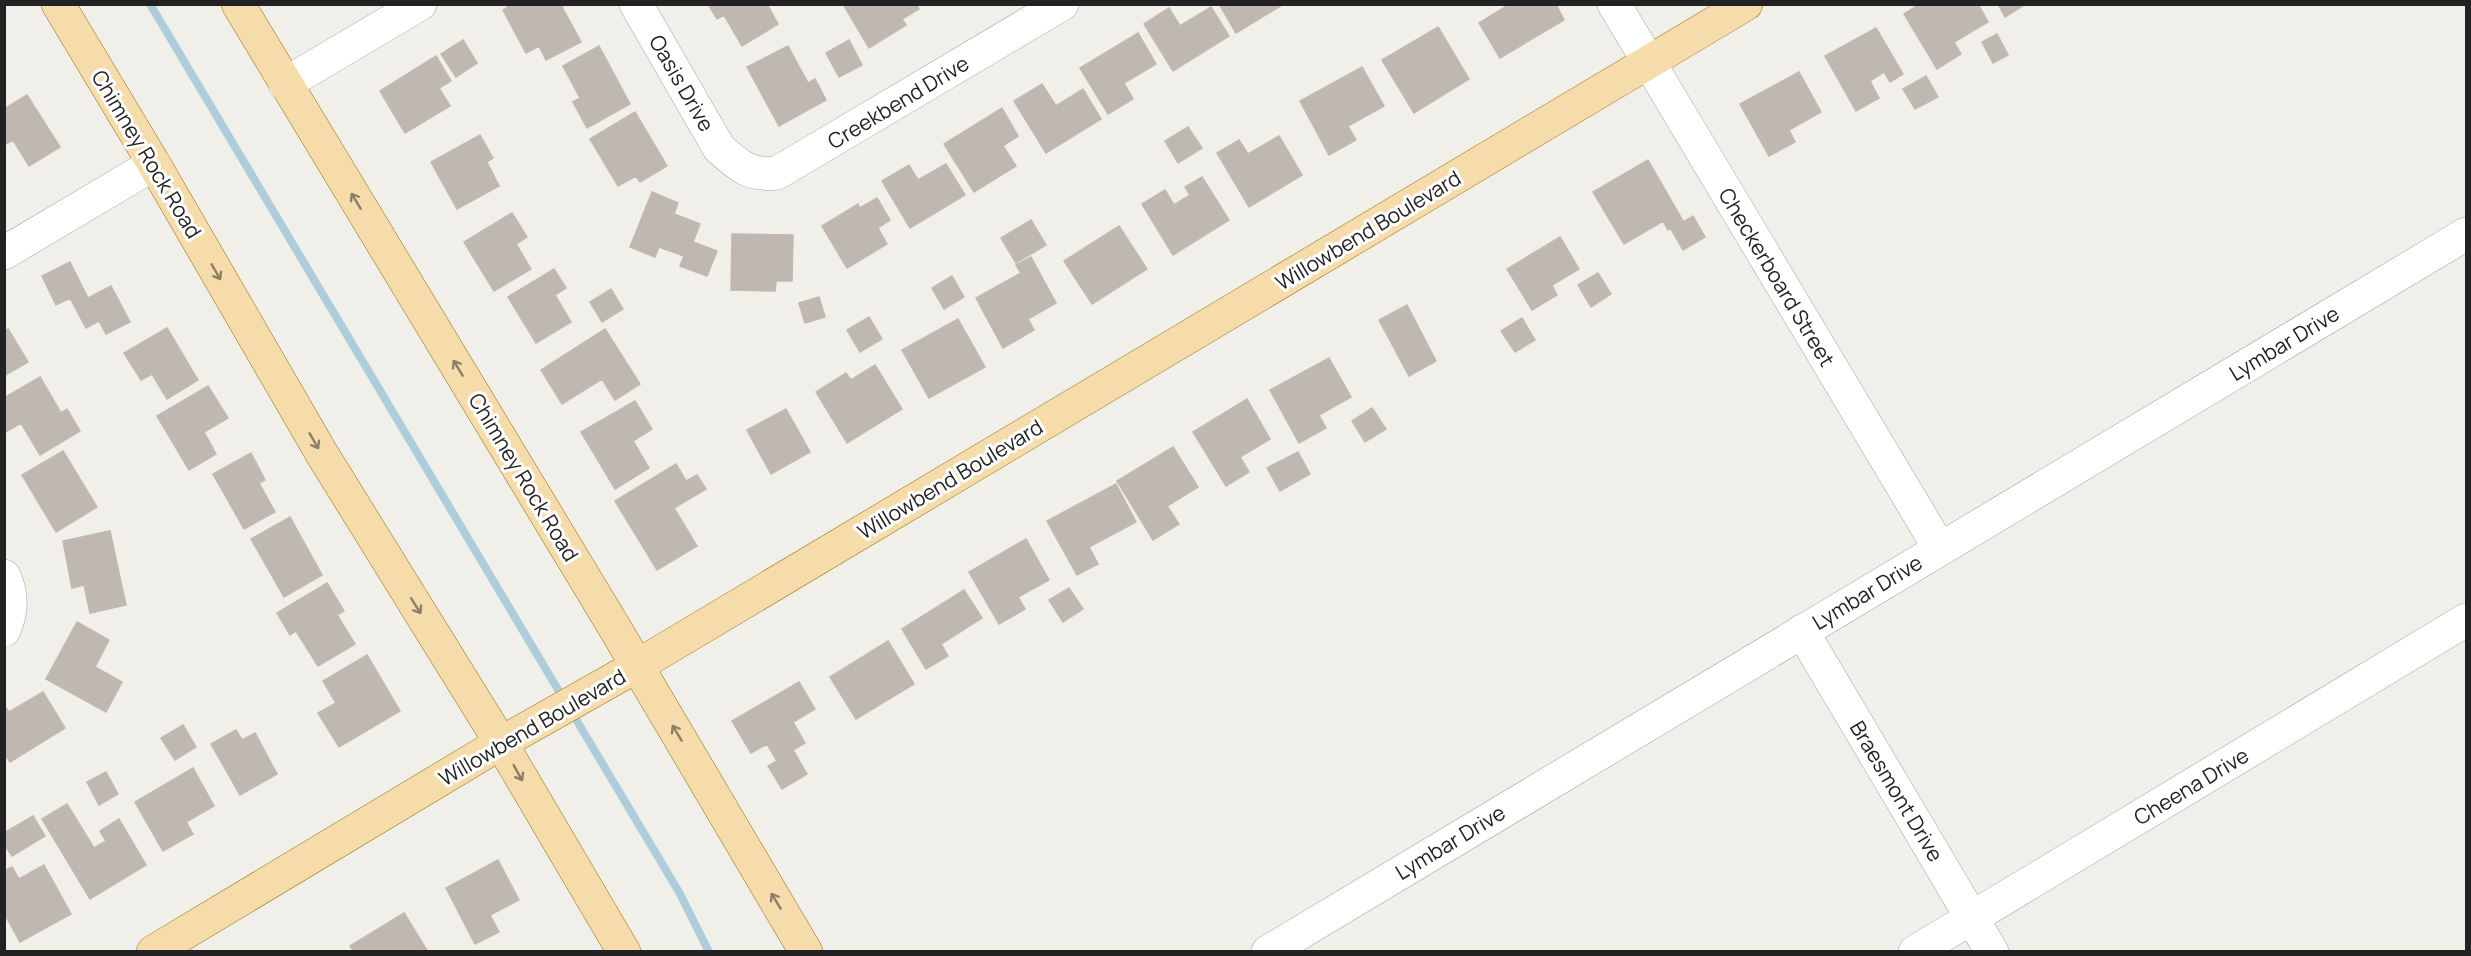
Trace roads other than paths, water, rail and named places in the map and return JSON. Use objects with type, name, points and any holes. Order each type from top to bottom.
[{"type":"main road","name":"Chimney Rock Road","points":[[58,4],[154,164],[322,454],[501,743],[624,951]]},
{"type":"main road","name":"Chimney Rock Road","points":[[238,4],[806,951]]},
{"type":"main road","name":"Willowbend Boulevard","points":[[153,951],[501,743],[637,666],[1746,4]]},
{"type":"street","points":[[285,84],[420,4]]},
{"type":"street","name":"Oasis Drive","points":[[636,4],[719,148],[732,159]]},
{"type":"street","name":"Creekbend Drive","points":[[732,159],[739,166],[759,175],[777,173],[1062,4]]},
{"type":"street","name":"Checkerboard Street","points":[[1614,4],[1940,549]]},
{"type":"street","points":[[4,253],[154,164]]},
{"type":"street","name":"Lymbar Drive","points":[[1268,951],[2466,234]]},
{"type":"street","name":"Cheena Drive","points":[[1915,951],[2466,620]]},
{"type":"street","name":"Braesmont Drive","points":[[1802,631],[1992,951]]},
{"type":"waterway","points":[[150,4],[563,698]]},
{"type":"waterway","points":[[571,711],[679,892],[709,952]]}]
